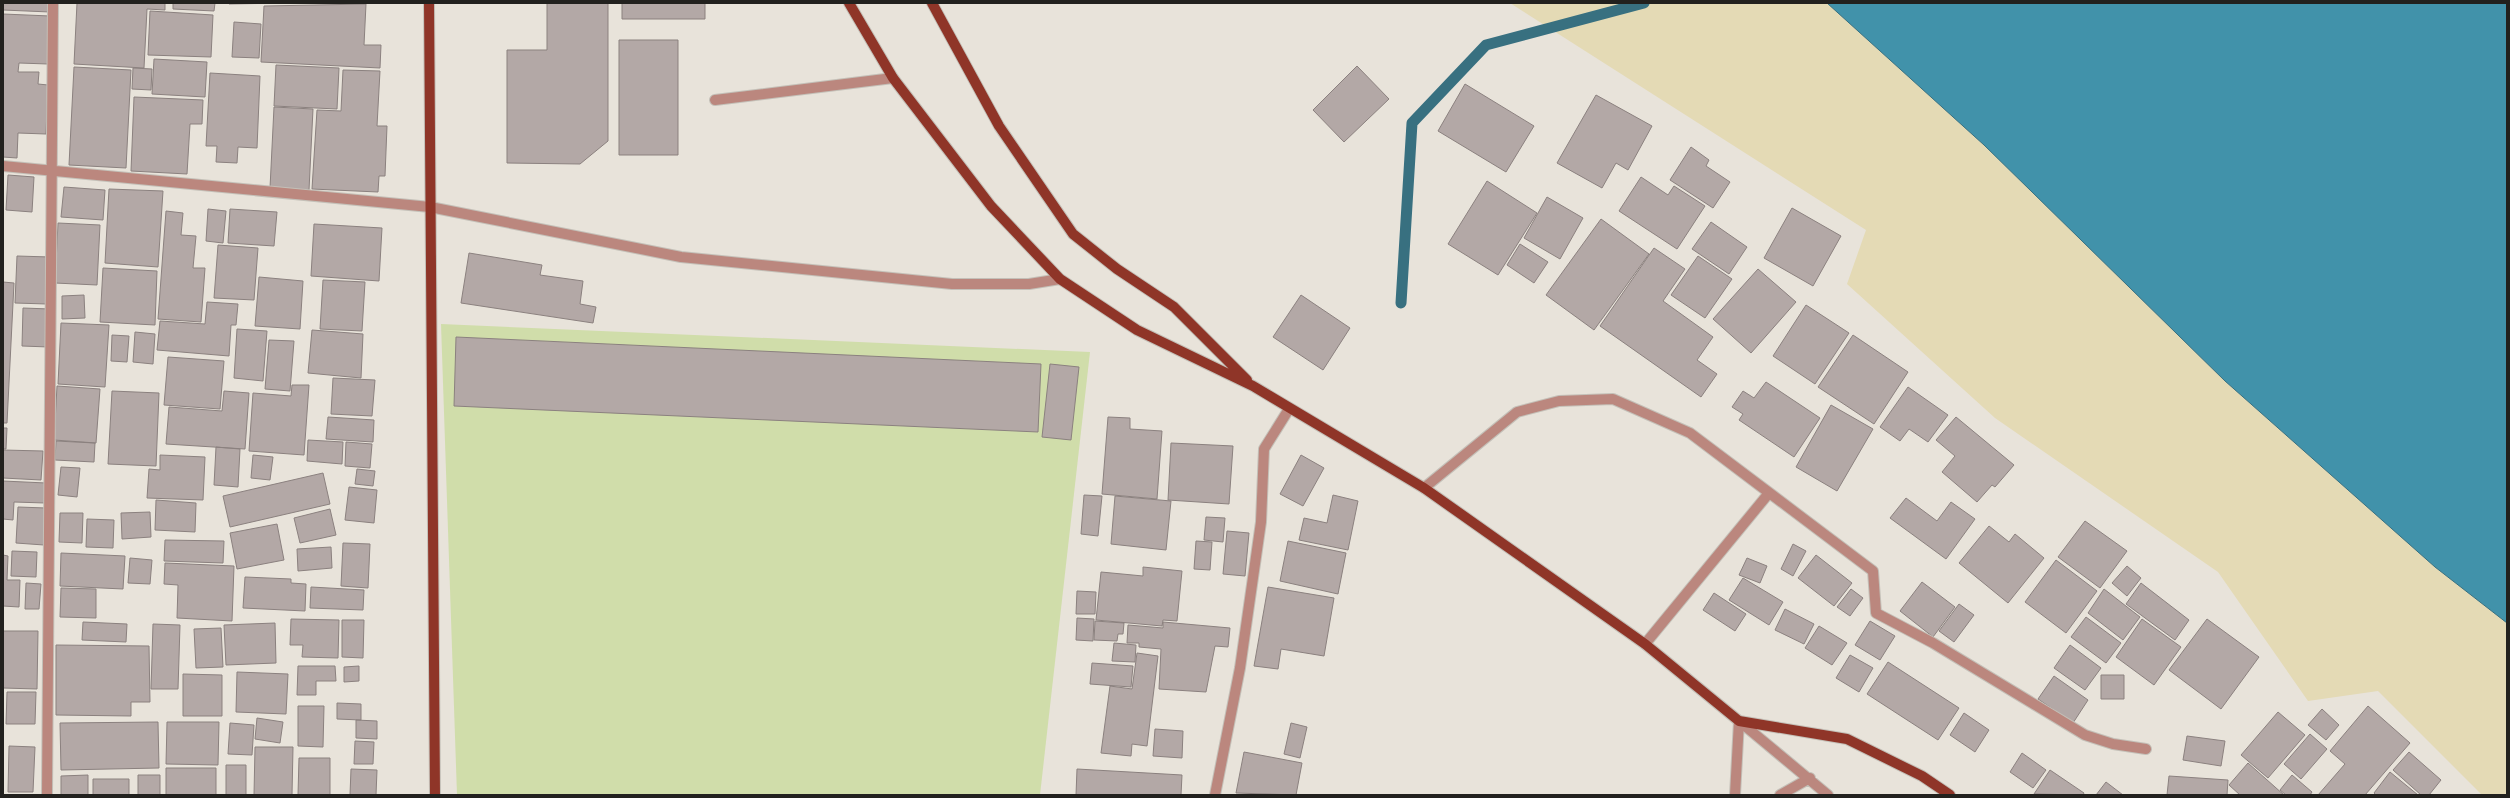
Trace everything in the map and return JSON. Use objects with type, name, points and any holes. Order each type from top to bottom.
[{"type":"main road","points":[[429,3],[435,795]]},
{"type":"main road","points":[[849,3],[893,78],[991,206],[1060,279],[1137,330],[1253,386],[1289,409],[1424,488],[1645,644],[1739,721],[1847,739],[1922,776],[1950,795]]},
{"type":"main road","points":[[932,3],[999,126],[1073,234],[1117,269],[1174,307],[1253,386]]},
{"type":"street","points":[[46,795],[53,169],[53,3]]},
{"type":"street","points":[[715,100],[893,78]]},
{"type":"street","points":[[3,166],[53,169],[430,208],[681,257],[952,284],[1029,284],[1060,279]]},
{"type":"street","points":[[1424,488],[1517,412],[1559,401],[1613,398],[1690,433],[1873,571],[1876,613],[1933,643],[2085,735],[2113,744],[2146,749]]},
{"type":"street","points":[[1215,795],[1240,668],[1261,522],[1264,449],[1289,409]]},
{"type":"street","points":[[1645,644],[1768,493]]},
{"type":"street","points":[[1739,721],[1810,778],[1828,795]]},
{"type":"street","points":[[1735,795],[1739,721]]},
{"type":"street","points":[[1780,795],[1810,778]]},
{"type":"green space","points":[[441,324],[1090,352],[1040,795],[457,795]]},
{"type":"sand","points":[[1510,3],[1827,3],[1984,145],[2225,381],[2435,567],[2507,623],[2507,795],[2482,795],[2378,691],[2308,701],[2218,572],[1995,418],[1847,284],[1866,230]]},
{"type":"water","points":[[1827,3],[2507,3],[2507,623],[2435,567],[2225,381],[1984,145]]},
{"type":"building","points":[[3,3],[51,3],[50,12],[3,10]]},
{"type":"building","points":[[77,3],[165,3],[165,10],[147,9],[144,68],[74,64]]},
{"type":"building","points":[[173,3],[215,3],[214,11],[173,9]]},
{"type":"building","points":[[229,3],[286,3],[229,4]]},
{"type":"building","points":[[547,3],[608,3],[608,141],[580,164],[507,163],[507,50],[547,50]]},
{"type":"building","points":[[622,3],[705,3],[705,19],[622,19]]},
{"type":"building","points":[[366,4],[364,45],[381,45],[380,68],[261,62],[264,6]]},
{"type":"building","points":[[150,11],[213,15],[211,57],[148,55]]},
{"type":"building","points":[[3,14],[50,16],[48,64],[19,63],[18,72],[39,72],[38,84],[48,85],[46,134],[18,133],[17,158],[3,157]]},
{"type":"building","points":[[234,22],[261,24],[259,58],[232,57]]},
{"type":"building","points":[[619,40],[678,40],[678,155],[619,155]]},
{"type":"building","points":[[154,59],[207,62],[205,97],[152,94]]},
{"type":"building","points":[[276,65],[339,68],[337,109],[274,106]]},
{"type":"building","points":[[1357,66],[1389,99],[1344,142],[1313,110]]},
{"type":"building","points":[[74,67],[131,70],[126,168],[69,165]]},
{"type":"building","points":[[133,68],[152,69],[151,90],[132,89]]},
{"type":"building","points":[[343,70],[380,71],[377,126],[387,126],[385,176],[379,176],[378,192],[312,189],[317,110],[341,111]]},
{"type":"building","points":[[210,73],[260,76],[257,148],[238,147],[237,163],[216,162],[217,146],[206,146]]},
{"type":"building","points":[[1465,84],[1534,126],[1506,172],[1438,131]]},
{"type":"building","points":[[1596,95],[1652,126],[1628,170],[1616,163],[1602,188],[1557,163]]},
{"type":"building","points":[[134,97],[203,100],[202,124],[190,124],[187,174],[131,171]]},
{"type":"building","points":[[274,107],[313,109],[309,190],[270,188]]},
{"type":"building","points":[[1691,147],[1709,160],[1706,166],[1730,182],[1713,208],[1670,180]]},
{"type":"building","points":[[8,175],[34,177],[32,212],[6,210]]},
{"type":"building","points":[[1641,177],[1668,195],[1674,186],[1705,206],[1677,249],[1619,211]]},
{"type":"building","points":[[1487,181],[1537,213],[1498,275],[1448,244]]},
{"type":"building","points":[[64,187],[105,190],[103,220],[61,217]]},
{"type":"building","points":[[109,189],[163,191],[158,267],[105,263]]},
{"type":"building","points":[[1547,197],[1583,218],[1560,259],[1524,238]]},
{"type":"building","points":[[1792,208],[1841,236],[1813,286],[1764,258]]},
{"type":"building","points":[[208,209],[226,211],[223,243],[206,241]]},
{"type":"building","points":[[230,209],[277,212],[274,246],[228,243]]},
{"type":"building","points":[[166,211],[183,213],[181,235],[196,236],[193,268],[205,268],[201,322],[158,319]]},
{"type":"building","points":[[1601,219],[1649,254],[1594,330],[1546,295]]},
{"type":"building","points":[[1711,222],[1747,247],[1729,274],[1692,249]]},
{"type":"building","points":[[58,223],[100,225],[97,285],[55,283]]},
{"type":"building","points":[[314,224],[382,228],[379,281],[311,276]]},
{"type":"building","points":[[1520,244],[1548,262],[1534,283],[1507,265]]},
{"type":"building","points":[[218,245],[258,248],[254,300],[214,298]]},
{"type":"building","points":[[1654,248],[1685,269],[1663,301],[1713,337],[1697,360],[1717,374],[1701,397],[1600,326]]},
{"type":"building","points":[[469,253],[542,265],[540,275],[583,281],[580,304],[596,307],[593,323],[461,303]]},
{"type":"building","points":[[17,256],[50,257],[47,304],[15,303]]},
{"type":"building","points":[[1698,256],[1732,279],[1705,318],[1671,295]]},
{"type":"building","points":[[103,268],[157,271],[155,325],[100,322]]},
{"type":"building","points":[[1758,269],[1796,302],[1751,353],[1713,319]]},
{"type":"building","points":[[259,277],[303,281],[300,329],[255,326]]},
{"type":"building","points":[[323,280],[365,282],[362,331],[320,329]]},
{"type":"building","points":[[3,282],[14,283],[7,423],[3,423]]},
{"type":"building","points":[[84,295],[85,318],[62,319],[62,296]]},
{"type":"building","points":[[1301,295],[1350,328],[1323,370],[1273,337]]},
{"type":"building","points":[[207,302],[238,304],[236,325],[231,325],[229,356],[157,350],[160,321],[205,324]]},
{"type":"building","points":[[1806,305],[1849,333],[1815,384],[1773,356]]},
{"type":"building","points":[[23,308],[50,309],[49,347],[22,346]]},
{"type":"building","points":[[61,323],[109,325],[105,387],[58,384]]},
{"type":"building","points":[[237,329],[267,331],[263,381],[234,378]]},
{"type":"building","points":[[312,330],[363,334],[361,378],[308,373]]},
{"type":"building","points":[[135,332],[155,334],[153,364],[133,362]]},
{"type":"building","points":[[112,335],[129,336],[127,362],[111,361]]},
{"type":"building","points":[[1853,335],[1908,372],[1874,424],[1818,387]]},
{"type":"building","points":[[456,337],[1041,364],[1038,432],[454,406]]},
{"type":"building","points":[[269,340],[294,341],[290,391],[265,389]]},
{"type":"building","points":[[168,357],[224,361],[220,409],[164,405]]},
{"type":"building","points":[[1050,364],[1079,367],[1071,440],[1042,437]]},
{"type":"building","points":[[333,378],[375,380],[372,416],[331,414]]},
{"type":"building","points":[[1766,382],[1820,418],[1794,457],[1739,420],[1743,414],[1732,407],[1743,391],[1754,398]]},
{"type":"building","points":[[292,385],[309,385],[304,455],[249,451],[253,393],[291,396]]},
{"type":"building","points":[[57,386],[100,389],[96,443],[54,440]]},
{"type":"building","points":[[1908,387],[1948,415],[1928,442],[1909,429],[1900,441],[1880,427]]},
{"type":"building","points":[[112,391],[159,393],[156,466],[108,464]]},
{"type":"building","points":[[224,391],[249,393],[245,449],[166,444],[169,407],[222,411]]},
{"type":"building","points":[[1831,405],[1873,429],[1837,491],[1796,467]]},
{"type":"building","points":[[328,417],[374,420],[373,442],[326,439]]},
{"type":"building","points":[[1108,417],[1130,418],[1130,429],[1162,431],[1157,499],[1102,494]]},
{"type":"building","points":[[1956,417],[2014,465],[1995,487],[1992,485],[1977,502],[1942,472],[1955,456],[1936,440]]},
{"type":"building","points":[[3,428],[7,428],[6,449],[3,449]]},
{"type":"building","points":[[308,440],[343,442],[342,464],[307,461]]},
{"type":"building","points":[[56,441],[95,443],[94,462],[55,460]]},
{"type":"building","points":[[346,442],[372,444],[370,468],[345,466]]},
{"type":"building","points":[[1171,443],[1233,446],[1229,504],[1168,500]]},
{"type":"building","points":[[216,447],[240,449],[238,487],[214,485]]},
{"type":"building","points":[[3,450],[43,451],[41,480],[3,478]]},
{"type":"building","points":[[160,455],[205,457],[203,500],[147,498],[149,469],[160,470]]},
{"type":"building","points":[[253,455],[273,457],[270,480],[251,478]]},
{"type":"building","points":[[1301,455],[1324,468],[1303,506],[1280,494]]},
{"type":"building","points":[[61,467],[80,468],[77,497],[58,495]]},
{"type":"building","points":[[357,469],[375,471],[373,486],[355,484]]},
{"type":"building","points":[[323,473],[330,504],[230,527],[223,496]]},
{"type":"building","points":[[3,481],[46,483],[45,503],[14,502],[13,520],[3,519]]},
{"type":"building","points":[[349,487],[377,490],[374,523],[345,520]]},
{"type":"building","points":[[1084,495],[1102,496],[1098,536],[1081,534]]},
{"type":"building","points":[[1333,495],[1358,501],[1348,550],[1299,540],[1304,518],[1327,523]]},
{"type":"building","points":[[1115,496],[1171,501],[1166,550],[1111,544]]},
{"type":"building","points":[[1906,498],[1937,521],[1951,502],[1975,519],[1946,559],[1890,518]]},
{"type":"building","points":[[156,500],[196,503],[195,532],[155,530]]},
{"type":"building","points":[[18,507],[46,508],[44,545],[16,543]]},
{"type":"building","points":[[330,509],[336,535],[300,543],[294,518]]},
{"type":"building","points":[[150,512],[151,537],[122,539],[121,513]]},
{"type":"building","points":[[60,513],[83,513],[82,543],[59,542]]},
{"type":"building","points":[[1206,517],[1225,518],[1223,542],[1204,540]]},
{"type":"building","points":[[87,519],[114,520],[113,548],[86,547]]},
{"type":"building","points":[[2085,521],[2127,551],[2100,588],[2058,557]]},
{"type":"building","points":[[277,524],[284,560],[237,569],[230,533]]},
{"type":"building","points":[[1989,526],[2009,542],[2015,534],[2044,558],[2008,603],[1959,563]]},
{"type":"building","points":[[1227,531],[1249,533],[1245,576],[1223,574]]},
{"type":"building","points":[[165,540],[224,541],[223,563],[164,561]]},
{"type":"building","points":[[1196,541],[1212,542],[1210,570],[1194,569]]},
{"type":"building","points":[[1288,541],[1346,553],[1338,594],[1280,581]]},
{"type":"building","points":[[343,543],[370,544],[368,588],[341,586]]},
{"type":"building","points":[[1793,544],[1806,551],[1793,576],[1781,569]]},
{"type":"building","points":[[331,547],[332,568],[298,571],[297,549]]},
{"type":"building","points":[[12,551],[37,552],[36,577],[11,576]]},
{"type":"building","points":[[61,553],[125,556],[123,589],[60,586]]},
{"type":"building","points":[[3,555],[8,556],[7,580],[20,580],[19,607],[3,606]]},
{"type":"building","points":[[1816,555],[1852,583],[1834,606],[1798,578]]},
{"type":"building","points":[[130,558],[152,560],[150,584],[128,583]]},
{"type":"building","points":[[1747,558],[1767,566],[1760,583],[1739,575]]},
{"type":"building","points":[[2056,560],[2097,591],[2066,633],[2025,602]]},
{"type":"building","points":[[165,563],[234,566],[232,621],[177,618],[178,585],[164,584]]},
{"type":"building","points":[[2127,566],[2141,578],[2127,596],[2112,583]]},
{"type":"building","points":[[1143,567],[1182,571],[1177,621],[1163,620],[1162,626],[1096,620],[1101,572],[1143,576]]},
{"type":"building","points":[[245,577],[291,579],[291,583],[306,584],[305,611],[243,608]]},
{"type":"building","points":[[1743,578],[1783,602],[1769,625],[1729,600]]},
{"type":"building","points":[[1922,582],[1955,607],[1933,637],[1900,611]]},
{"type":"building","points":[[26,583],[41,584],[39,609],[25,609]]},
{"type":"building","points":[[2141,583],[2189,620],[2175,640],[2126,604]]},
{"type":"building","points":[[311,587],[364,590],[363,610],[310,608]]},
{"type":"building","points":[[1268,587],[1334,598],[1324,656],[1281,649],[1278,669],[1254,666]]},
{"type":"building","points":[[61,588],[96,589],[96,618],[60,617]]},
{"type":"building","points":[[1851,589],[1863,598],[1850,616],[1837,607]]},
{"type":"building","points":[[2104,589],[2140,617],[2123,640],[2088,613]]},
{"type":"building","points":[[1077,591],[1096,592],[1095,614],[1076,614]]},
{"type":"building","points":[[1714,593],[1746,614],[1735,631],[1703,610]]},
{"type":"building","points":[[1959,604],[1974,615],[1954,642],[1939,631]]},
{"type":"building","points":[[1785,609],[1814,624],[1804,644],[1775,630]]},
{"type":"building","points":[[2086,617],[2121,643],[2106,663],[2071,637]]},
{"type":"building","points":[[1077,618],[1094,619],[1093,641],[1076,640]]},
{"type":"building","points":[[291,619],[339,620],[338,658],[302,657],[303,645],[290,645]]},
{"type":"building","points":[[2142,619],[2181,647],[2154,685],[2116,657]]},
{"type":"building","points":[[2207,619],[2259,657],[2221,709],[2169,670]]},
{"type":"building","points":[[342,620],[364,620],[363,658],[342,657]]},
{"type":"building","points":[[1095,621],[1124,623],[1123,634],[1118,634],[1117,641],[1094,640]]},
{"type":"building","points":[[1870,621],[1895,636],[1880,660],[1855,645]]},
{"type":"building","points":[[83,622],[127,624],[126,642],[82,640]]},
{"type":"building","points":[[1163,622],[1230,628],[1228,647],[1215,646],[1206,692],[1159,689],[1161,649],[1139,647],[1139,643],[1127,643],[1128,625],[1163,628]]},
{"type":"building","points":[[275,623],[276,663],[226,665],[224,625]]},
{"type":"building","points":[[153,624],[180,625],[178,689],[151,689]]},
{"type":"building","points":[[1819,626],[1847,643],[1832,665],[1805,648]]},
{"type":"building","points":[[221,628],[223,667],[196,668],[194,629]]},
{"type":"building","points":[[3,631],[38,631],[37,689],[3,688]]},
{"type":"building","points":[[1114,643],[1136,645],[1135,662],[1112,661]]},
{"type":"building","points":[[56,645],[149,646],[150,702],[131,702],[131,716],[56,715]]},
{"type":"building","points":[[2070,645],[2101,668],[2085,690],[2054,668]]},
{"type":"building","points":[[1137,653],[1158,656],[1147,746],[1132,744],[1131,756],[1101,753],[1110,686],[1132,689]]},
{"type":"building","points":[[1850,655],[1873,668],[1859,692],[1836,678]]},
{"type":"building","points":[[1888,662],[1959,708],[1938,740],[1867,694]]},
{"type":"building","points":[[1092,663],[1133,666],[1131,687],[1090,684]]},
{"type":"building","points":[[298,666],[335,666],[336,681],[316,681],[316,695],[297,695]]},
{"type":"building","points":[[359,666],[359,681],[344,682],[344,667]]},
{"type":"building","points":[[237,672],[288,674],[286,714],[236,712]]},
{"type":"building","points":[[183,674],[222,675],[222,716],[183,716]]},
{"type":"building","points":[[2101,675],[2124,675],[2124,699],[2101,699]]},
{"type":"building","points":[[2054,676],[2088,700],[2073,723],[2038,699]]},
{"type":"building","points":[[7,692],[36,692],[35,724],[6,724]]},
{"type":"building","points":[[337,703],[361,704],[361,720],[337,719]]},
{"type":"building","points":[[298,706],[324,706],[323,747],[298,746]]},
{"type":"building","points":[[2368,706],[2410,743],[2365,795],[2318,795],[2345,764],[2330,751]]},
{"type":"building","points":[[2322,709],[2339,725],[2326,740],[2308,725]]},
{"type":"building","points":[[2278,712],[2305,735],[2268,778],[2241,755]]},
{"type":"building","points":[[1964,713],[1989,730],[1975,752],[1950,735]]},
{"type":"building","points":[[257,718],[283,722],[280,743],[255,739]]},
{"type":"building","points":[[356,720],[377,721],[377,739],[356,738]]},
{"type":"building","points":[[158,722],[159,768],[61,770],[60,723]]},
{"type":"building","points":[[167,722],[219,722],[218,765],[166,764]]},
{"type":"building","points":[[230,723],[254,725],[252,755],[228,754]]},
{"type":"building","points":[[1291,723],[1307,727],[1300,758],[1284,754]]},
{"type":"building","points":[[1155,729],[1183,731],[1182,758],[1153,756]]},
{"type":"building","points":[[2310,734],[2327,749],[2301,779],[2284,764]]},
{"type":"building","points":[[2187,736],[2225,741],[2221,766],[2183,760]]},
{"type":"building","points":[[355,741],[374,742],[373,764],[354,764]]},
{"type":"building","points":[[9,746],[35,747],[33,792],[8,792]]},
{"type":"building","points":[[255,747],[293,747],[292,795],[254,795]]},
{"type":"building","points":[[1244,752],[1302,763],[1296,795],[1236,793]]},
{"type":"building","points":[[2409,752],[2441,780],[2429,795],[2421,795],[2393,770]]},
{"type":"building","points":[[2022,753],[2046,770],[2033,788],[2010,772]]},
{"type":"building","points":[[299,758],[330,758],[330,795],[298,795]]},
{"type":"building","points":[[2248,763],[2284,795],[2240,795],[2229,785]]},
{"type":"building","points":[[226,765],[246,765],[246,795],[226,795]]},
{"type":"building","points":[[166,768],[216,768],[216,795],[166,795]]},
{"type":"building","points":[[351,769],[377,770],[376,795],[350,795]]},
{"type":"building","points":[[1077,769],[1182,775],[1181,795],[1076,795]]},
{"type":"building","points":[[2050,770],[2084,793],[2083,795],[2034,794]]},
{"type":"building","points":[[2390,772],[2418,795],[2376,795],[2374,793]]},
{"type":"building","points":[[88,775],[88,795],[61,795],[61,776]]},
{"type":"building","points":[[138,775],[160,775],[160,795],[138,795]]},
{"type":"building","points":[[2292,775],[2312,792],[2310,795],[2286,795],[2280,790]]},
{"type":"building","points":[[2169,776],[2228,780],[2227,795],[2167,795]]},
{"type":"building","points":[[93,779],[129,779],[129,795],[93,795]]},
{"type":"building","points":[[2106,782],[2123,795],[2096,795]]},
{"type":"waterway","points":[[1401,303],[1412,123],[1486,45],[1644,3]]}]
